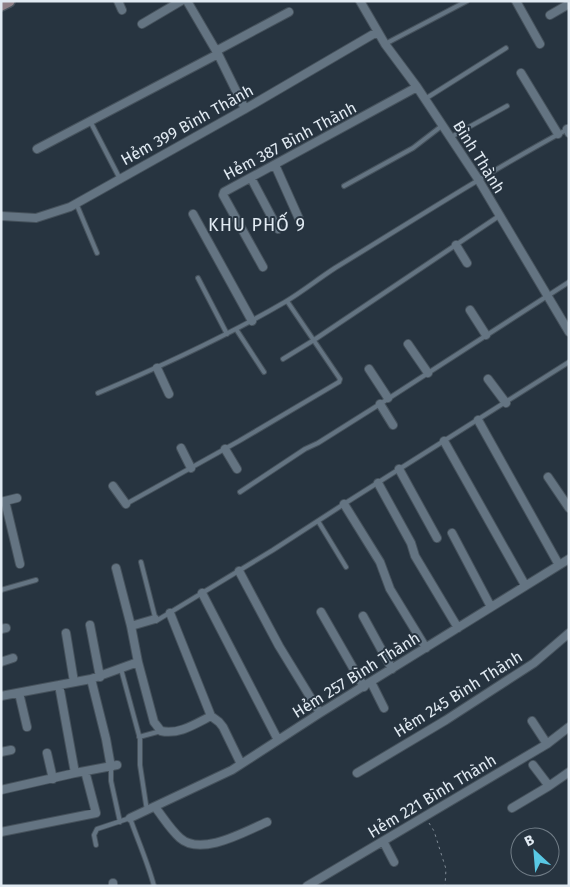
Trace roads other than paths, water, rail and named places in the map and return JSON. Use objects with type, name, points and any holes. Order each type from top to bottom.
[{"type":"main road","points":[[1,5],[9,1]]},
{"type":"street","points":[[118,1],[122,10]]},
{"type":"street","points":[[142,24],[181,1]]},
{"type":"street","points":[[187,1],[217,52],[244,109]]},
{"type":"street","name":"Bình Thành","points":[[360,1],[385,44],[451,137],[568,330]]},
{"type":"street","points":[[516,1],[540,44]]},
{"type":"street","points":[[550,15],[569,4]]},
{"type":"street","points":[[37,149],[289,12]]},
{"type":"street","name":"Hẻm 399 Bình Thành","points":[[1,216],[36,218],[76,203],[377,32]]},
{"type":"street","points":[[521,74],[558,134]]},
{"type":"street","name":"Hẻm 387 Bình Thành","points":[[263,267],[223,195],[224,192],[417,87]]},
{"type":"street","points":[[275,165],[300,221]]},
{"type":"street","points":[[251,178],[278,229]]},
{"type":"street","points":[[193,214],[252,321]]},
{"type":"street","points":[[456,245],[467,263]]},
{"type":"street","points":[[470,310],[486,335]]},
{"type":"street","points":[[408,344],[428,373]]},
{"type":"street","points":[[157,368],[169,394]]},
{"type":"street","points":[[368,369],[388,398]]},
{"type":"street","points":[[488,379],[506,403]]},
{"type":"street","points":[[380,404],[392,425]]},
{"type":"street","points":[[478,420],[558,565]]},
{"type":"street","points":[[444,441],[525,585]]},
{"type":"street","points":[[181,448],[191,468]]},
{"type":"street","points":[[225,449],[237,469]]},
{"type":"street","points":[[399,469],[437,538]]},
{"type":"street","points":[[548,476],[569,508]]},
{"type":"street","points":[[378,483],[411,543],[415,556],[458,628]]},
{"type":"street","points":[[113,486],[126,504]]},
{"type":"street","points":[[17,498],[3,501],[20,564]]},
{"type":"street","points":[[344,504],[380,562],[390,589],[426,648]]},
{"type":"street","points":[[452,533],[491,607]]},
{"type":"street","name":"Hẻm 257 Bình Thành","points":[[130,818],[232,770],[320,713],[569,559]]},
{"type":"street","points":[[116,568],[154,722],[161,731],[171,733],[211,716]]},
{"type":"street","points":[[239,571],[279,646],[320,713]]},
{"type":"street","points":[[202,593],[278,740]]},
{"type":"street","points":[[320,612],[364,686]]},
{"type":"street","points":[[170,613],[211,716],[223,727],[241,764]]},
{"type":"street","points":[[363,616],[392,669]]},
{"type":"street","points":[[131,626],[155,620]]},
{"type":"street","points":[[90,625],[100,677]]},
{"type":"street","points":[[66,633],[74,682]]},
{"type":"street","name":"Hẻm 245 Bình Thành","points":[[357,773],[446,720],[534,663],[569,633]]},
{"type":"street","points":[[1,662],[13,658]]},
{"type":"street","points":[[1,696],[100,677],[138,662]]},
{"type":"street","points":[[1,790],[114,766],[91,679]]},
{"type":"street","points":[[371,682],[384,708]]},
{"type":"street","points":[[59,685],[75,773]]},
{"type":"street","points":[[19,693],[26,727]]},
{"type":"street","points":[[532,721],[547,744]]},
{"type":"street","name":"Hẻm 221 Bình Thành","points":[[307,886],[547,744],[569,727]]},
{"type":"street","points":[[1,752],[11,750]]},
{"type":"street","points":[[47,753],[53,779]]},
{"type":"street","points":[[533,765],[549,786]]},
{"type":"street","points":[[1,832],[96,813],[85,771]]},
{"type":"street","points":[[512,808],[569,772]]},
{"type":"street","points":[[151,809],[180,838],[188,843],[201,845],[213,844],[268,822]]},
{"type":"street","points":[[383,841],[394,862]]},
{"type":"street","points":[[319,878],[325,886]]},
{"type":"lane","points":[[385,44],[467,1]]},
{"type":"lane","points":[[425,99],[506,48]]},
{"type":"lane","points":[[451,137],[507,106]]},
{"type":"lane","points":[[90,121],[120,179]]},
{"type":"lane","points":[[344,186],[413,148],[442,125]]},
{"type":"lane","points":[[98,393],[157,368],[252,321],[287,301],[321,277],[478,180],[568,130]]},
{"type":"lane","points":[[76,203],[97,253]]},
{"type":"lane","points":[[283,359],[499,216]]},
{"type":"lane","points":[[198,278],[227,334]]},
{"type":"lane","points":[[240,492],[569,282]]},
{"type":"lane","points":[[126,504],[339,382],[340,379],[287,301]]},
{"type":"lane","points":[[236,329],[264,372]]},
{"type":"lane","points":[[141,562],[155,620],[170,613],[239,571],[569,362]]},
{"type":"lane","points":[[318,521],[346,567]]},
{"type":"lane","points":[[1,590],[36,580]]},
{"type":"lane","points":[[121,669],[139,737],[141,772],[151,809]]},
{"type":"lane","points":[[139,737],[161,731]]},
{"type":"lane","points":[[114,766],[111,781],[120,822]]},
{"type":"lane","points":[[96,845],[94,835],[97,829],[130,818],[154,886]]},
{"type":"district","name":"KHU PHỐ 9","points":[[257,225]]}]
